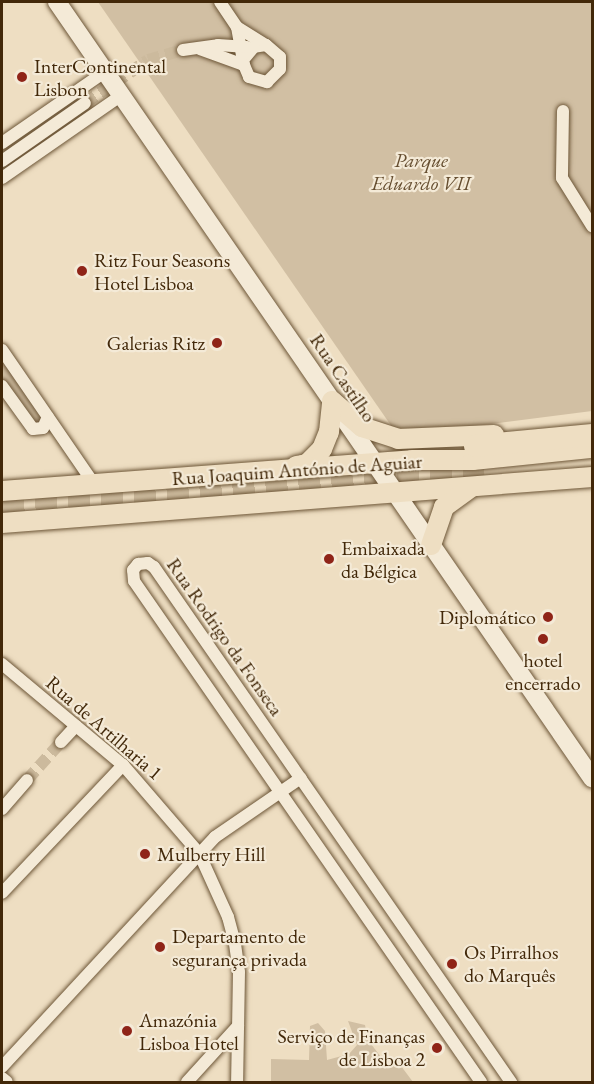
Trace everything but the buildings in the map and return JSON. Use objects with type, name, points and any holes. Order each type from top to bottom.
[{"type":"highway","points":[[475,446],[592,435]]},
{"type":"main road","points":[[332,401],[351,420],[384,436],[405,441],[592,425]]},
{"type":"main road","points":[[282,470],[307,464],[319,453],[329,432],[332,401]]},
{"type":"main road","points":[[412,460],[447,439]]},
{"type":"main road","name":"Rua Joaquim António de Aguiar","points":[[2,491],[412,460],[495,458],[592,448]]},
{"type":"main road","name":"Rua Joaquim António de Aguiar","points":[[2,523],[592,477]]},
{"type":"main road","points":[[431,545],[444,507],[472,486]]},
{"type":"street","name":"Rua Castilho","points":[[57,2],[592,778]]},
{"type":"street","points":[[220,2],[237,27],[250,53]]},
{"type":"street","points":[[237,27],[250,53]]},
{"type":"street","points":[[183,50],[199,48],[250,53]]},
{"type":"street","points":[[199,48],[250,53]]},
{"type":"street","points":[[2,143],[106,71]]},
{"type":"street","points":[[2,178],[122,95]]},
{"type":"street","points":[[2,161],[85,104]]},
{"type":"street","points":[[563,111],[562,178],[592,226]]},
{"type":"street","points":[[2,350],[94,484]]},
{"type":"street","points":[[2,386],[33,429],[43,428],[48,417]]},
{"type":"street","name":"Rua Rodrigo da Fonseca","points":[[481,1083],[134,581],[133,570],[138,564],[148,563],[154,567],[511,1083]]},
{"type":"street","name":"Rua de Artilharia 1","points":[[2,664],[123,765],[199,853],[228,917],[235,944],[238,1026],[237,1083]]},
{"type":"street","points":[[61,742],[76,726]]},
{"type":"street","points":[[2,893],[123,765]]},
{"type":"street","points":[[2,1067],[214,837],[300,778]]},
{"type":"street","points":[[2,809],[27,780]]},
{"type":"street","points":[[186,1083],[238,1026]]},
{"type":"street","points":[[2,1077],[7,1083]]},
{"type":"green space","name":"Parque Eduardo VII","points":[[98,2],[592,2],[592,411],[429,432],[392,427]]},
{"type":"green space","points":[[2,358],[42,416],[41,424],[33,423],[2,378]]},
{"type":"green space","points":[[348,1021],[365,1025],[368,1040],[387,1065],[398,1062],[413,1082],[271,1082],[271,1059],[309,1060],[310,1026],[318,1023],[325,1031],[327,1060],[349,1054],[357,1045]]},
{"type":"tunnel","points":[[85,103],[148,60],[183,50]]},
{"type":"tunnel","points":[[2,503],[484,467]]},
{"type":"tunnel","points":[[27,780],[61,742]]},
{"type":"place","name":"InterContinental Lisbon","points":[[22,77]]},
{"type":"place","name":"Ritz Four Seasons Hotel Lisboa","points":[[82,271]]},
{"type":"place","name":"Galerias Ritz","points":[[217,343]]},
{"type":"place","name":"Embaixada da Bélgica","points":[[329,559]]},
{"type":"place","name":"Diplomático","points":[[548,617]]},
{"type":"place","name":"hotel encerrado","points":[[543,639]]},
{"type":"place","name":"Mulberry Hill","points":[[145,854]]},
{"type":"place","name":"Departamento de segurança privada","points":[[160,947]]},
{"type":"place","name":"Os Pirralhos do Marquês","points":[[452,964]]},
{"type":"place","name":"Amazónia Lisboa Hotel","points":[[127,1031]]},
{"type":"place","name":"Serviço de Finanças de Lisboa 2","points":[[437,1048]]}]
